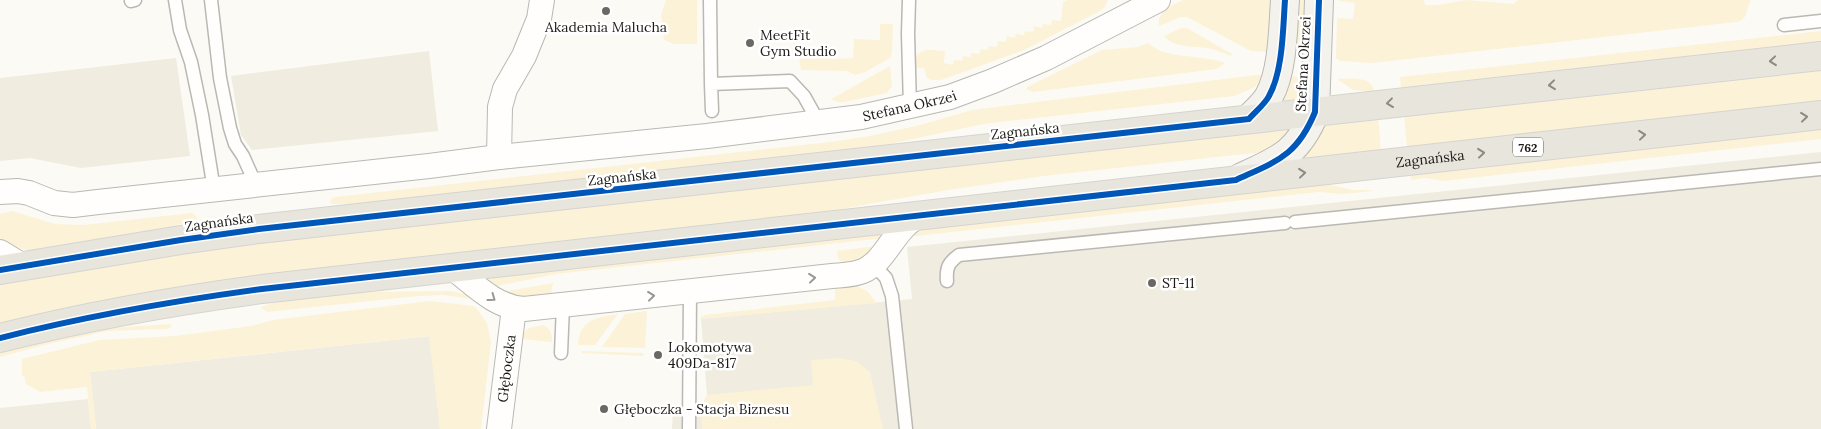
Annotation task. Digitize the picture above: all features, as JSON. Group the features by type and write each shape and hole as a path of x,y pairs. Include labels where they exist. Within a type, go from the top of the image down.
{"main road":[{"name":"Zagnańska","path":"12,268 259,229 1821,56"},
{"name":"Zagnańska","path":"0,338 63,322 162,303 262,289 1821,115"}],"street":[{"path":"499,157 500,107 505,89 524,56 539,19 542,0"},
{"name":"Stefana Okrzei","path":"1248,119 1269,96 1274,83 1282,47 1285,0"},
{"name":"Stefana Okrzei","path":"1236,180 1279,160 1299,143 1308,128 1315,112 1319,0"},
{"name":"Stefana Okrzei","path":"819,123 910,107 950,97 1046,58 1145,3"},
{"path":"0,192 18,191 54,203 73,204 819,123"},
{"path":"453,268 495,301 514,308 524,309 852,274 863,271 874,264 904,226 922,214"},
{"path":"0,252 12,268"},
{"name":"Głęboczka","path":"499,429 514,308"}],"lane":[{"path":"131,1 135,0"},
{"path":"175,0 180,30 191,62 202,115 214,190"},
{"path":"211,0 220,78 230,128 235,144 243,156 256,185"},
{"path":"710,0 710,84 712,110"},
{"path":"909,0 910,107"},
{"path":"1784,25 1821,21"},
{"path":"710,84 790,81 804,96 819,123"},
{"path":"948,281 946,270 950,261 959,255 1821,169"},
{"path":"874,264 886,278 892,296 906,429"},
{"path":"689,429 690,292"},
{"path":"561,353 563,306"}],"shaded area":[{"path":"666,0 697,0 697,44 674,44 664,40 661,15"},
{"path":"1068,0 1108,0 1104,8 1098,12 1024,50 941,80 931,80 927,78 924,68 916,68 916,56 922,51 945,51 944,63 953,65 954,60 962,61 963,56 971,57 971,53 979,54 981,49 988,50 989,46 997,47 998,41 1006,42 1007,36 1015,38 1016,34 1024,35 1025,31 1033,32 1034,26 1042,28 1043,24 1051,25 1052,20 1061,21 1063,2"},
{"path":"1183,0 1273,0 1271,52 1251,51 1187,17 1181,17 1159,26 1160,16 1163,12"},
{"path":"1295,0 1308,0 1306,54 1292,54"},
{"path":"1339,0 1424,0 1425,5 1438,5 1466,0 1513,4 1518,0 1751,0 1745,17 1736,22 1372,63 1340,61 1336,58 1337,18 1353,19 1355,3"},
{"path":"880,24 893,24 892,53 890,58 865,72 855,75 847,71 801,70 799,59 821,58 822,53 831,53 831,59 853,58 854,39 880,40"},
{"path":"1181,28 1187,28 1232,54 1231,56 1208,48 1178,45 1164,36"},
{"path":"1821,31 1821,43 1401,89 1400,77"},
{"path":"1148,43 1164,52 1225,63 1217,69 1033,92 1026,89 1102,50 1138,47"},
{"path":"429,51 438,131 252,150 241,135 231,76"},
{"path":"176,58 190,156 81,168 30,158 0,161 0,78"},
{"path":"890,66 892,86 887,93 844,102 837,102 831,99"},
{"path":"1821,68 1821,102 1407,148 1404,115"},
{"path":"1265,74 1255,87 1234,96 983,124 885,145 804,156 364,204 332,204 330,202 335,197 830,142 870,136 920,125 972,110"},
{"path":"1288,76 1304,77 1302,98 1279,101"},
{"path":"1337,79 1365,80 1373,87 1375,92 1353,90"},
{"path":"1378,117 1381,151 1301,159 1322,124"},
{"path":"1292,128 1294,131 1272,149 1262,152 1044,176 948,190 807,215 286,272 149,292 55,311 0,325 0,283 208,248"},
{"path":"1821,128 1821,139 1444,181 1426,178 1411,180 1410,172"},
{"path":"1821,152 1821,429 672,429 673,409 701,407 707,395 701,319 912,299 907,247"},
{"path":"1327,184 1353,190 1372,191 1343,194 1318,192 907,237 913,232 924,228"},
{"path":"12,211 55,224 84,225 192,213 198,218 140,235 38,251 18,248 0,238 0,214"},
{"path":"884,234 884,238 556,274 492,287 487,279 490,276"},
{"path":"876,246 854,262 848,263 838,259 837,251"},
{"path":"553,283 551,294 548,296 521,298 502,292"},
{"path":"853,284 867,291 877,303 699,319 704,315 835,300 835,287"},
{"path":"450,291 465,294 474,299 443,295 418,296 267,312 261,307 279,301 354,292"},
{"path":"430,301 473,306 487,323 491,342 481,429 440,429 429,336 90,372 96,429 91,429 87,387 40,392 26,384 24,376 22,376 22,359 99,340 175,336 251,326 273,320"},
{"path":"647,311 645,348 602,347 625,314"},
{"path":"618,314 595,345 578,345 582,330 590,321"},
{"path":"172,324 170,328 166,329 107,331 0,357 0,352 59,337 107,328"},
{"path":"543,325 548,328 552,336 552,342 521,339 522,333 529,328"},
{"path":"430,336 440,429 96,429 90,372"},
{"path":"582,351 643,353 643,356 582,353"},
{"path":"837,358 856,361 870,372 883,429 702,429 701,407 707,395 813,385 811,360"},
{"path":"88,399 91,429 0,429 0,408"}],"cycle path":[{"path":"0,270 259,229 1249,119 1267,99 1274,86 1282,49 1285,0"},
{"path":"0,338 130,310 262,289 1236,180 1274,162 1293,148 1301,139 1315,112 1319,0"}],"place":[{"name":"Akademia Malucha","path":"606,11"},
{"name":"MeetFit Gym Studio","path":"750,43"},
{"name":"ST-11","path":"1152,283"},
{"name":"Lokomotywa 409Da-817","path":"658,355"},
{"name":"Głęboczka - Stacja Biznesu","path":"604,409"}]}
